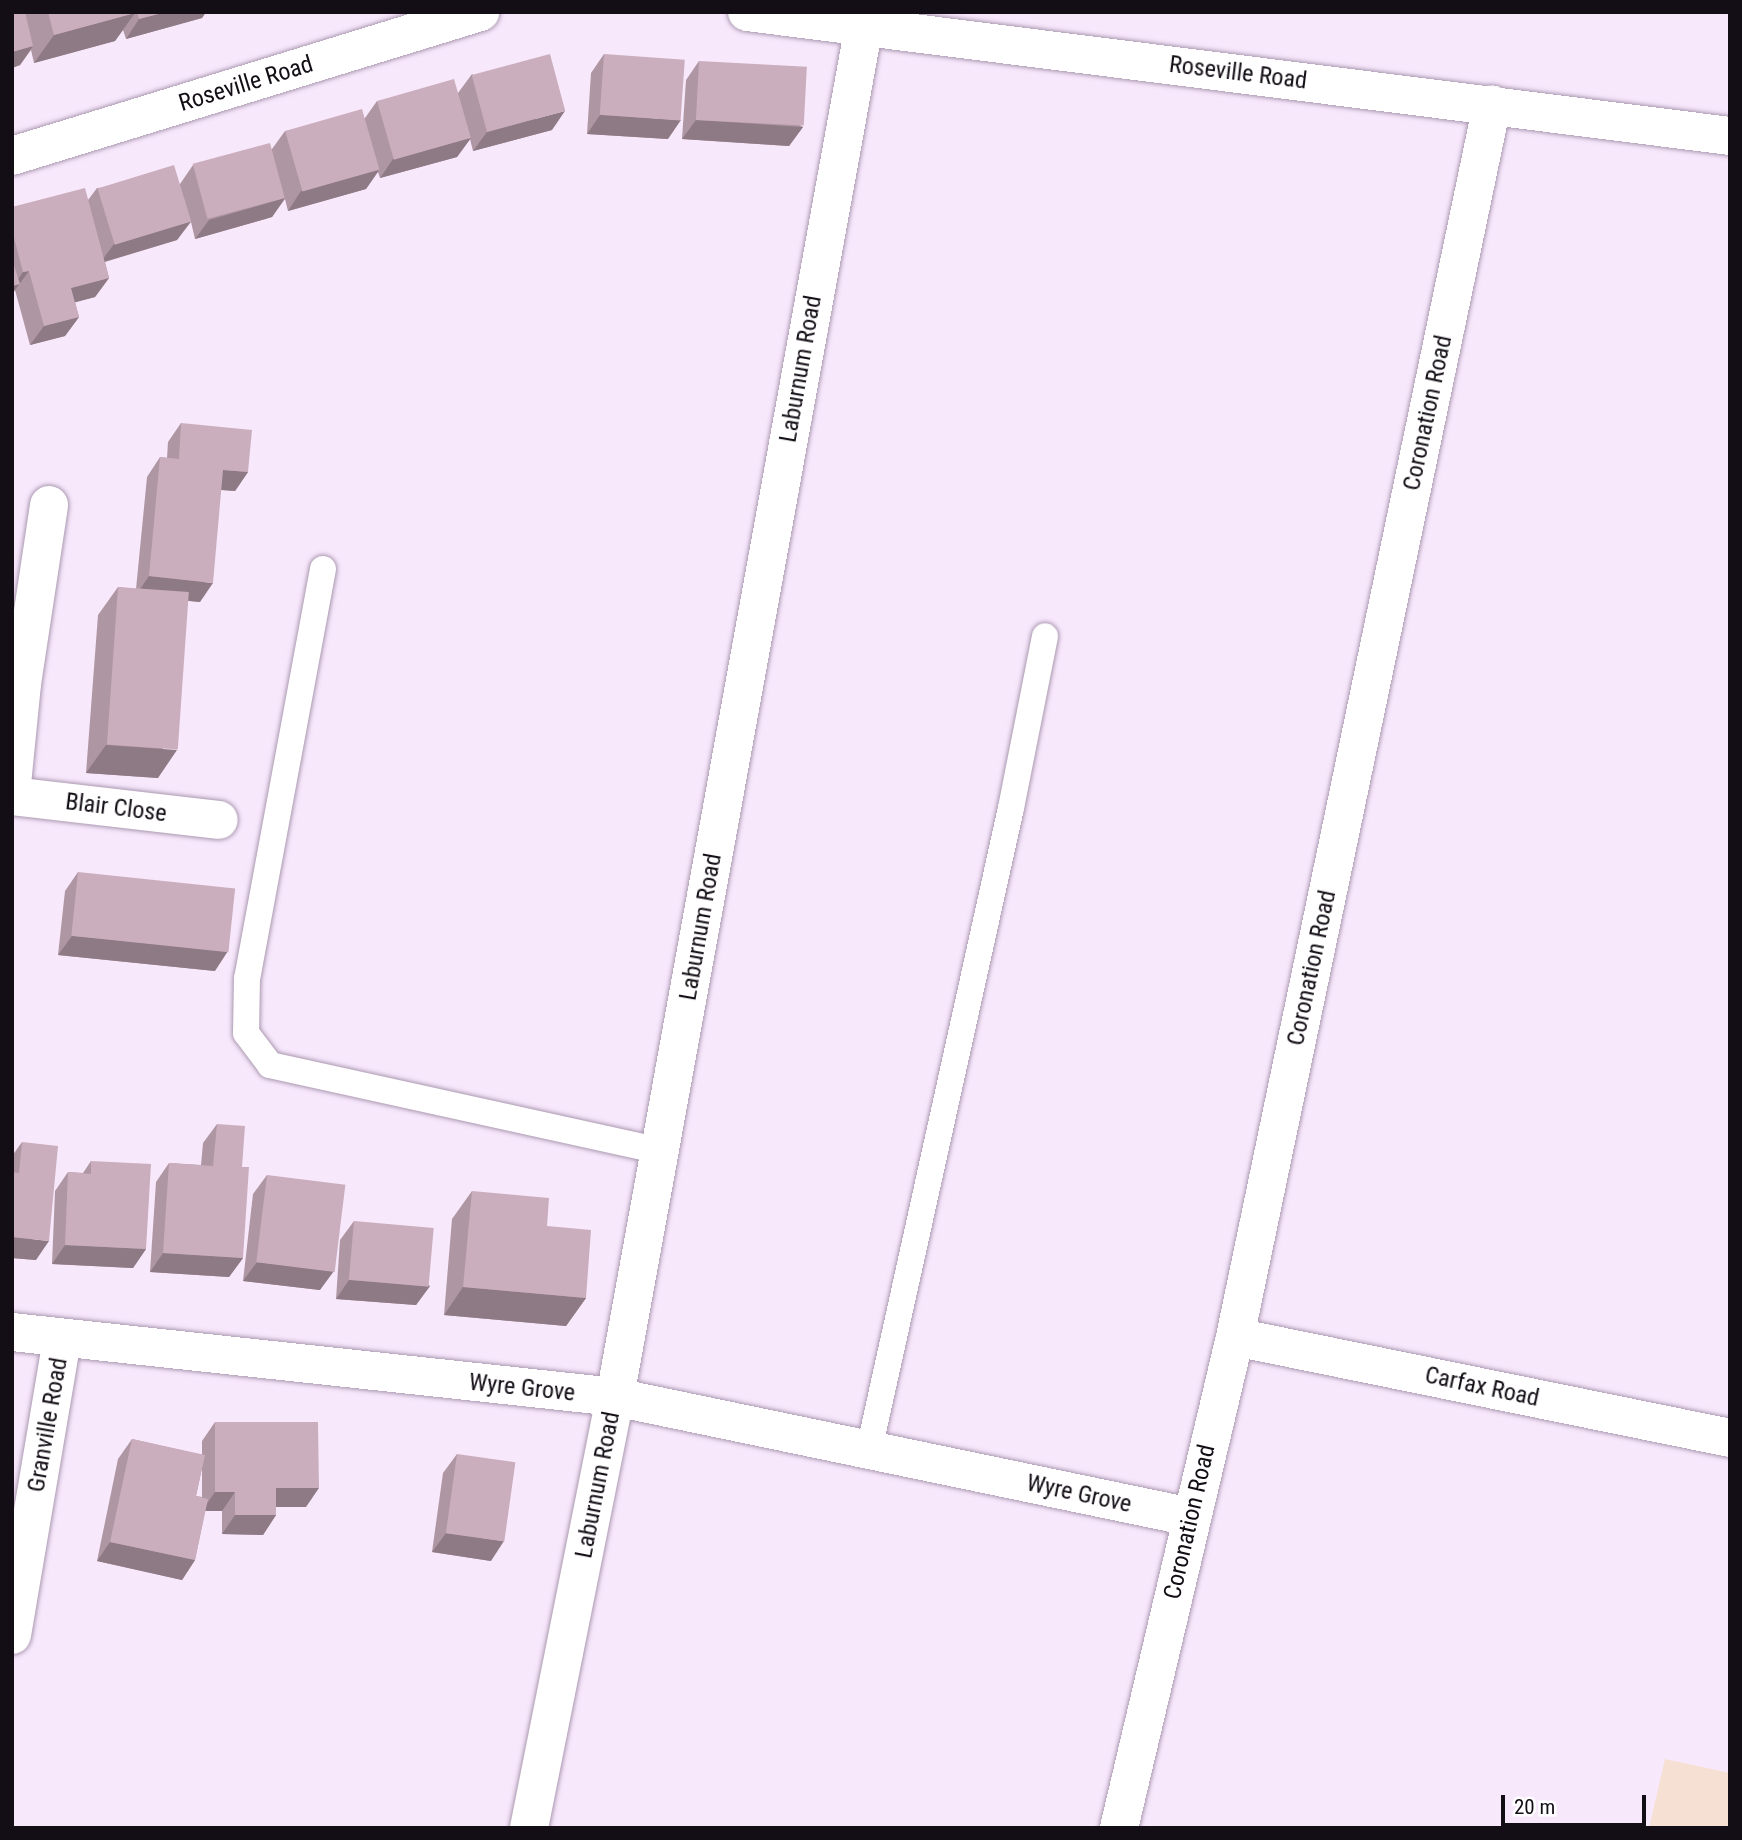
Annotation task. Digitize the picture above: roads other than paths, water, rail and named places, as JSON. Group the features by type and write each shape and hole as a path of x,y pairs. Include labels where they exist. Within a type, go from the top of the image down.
{"street":[{"name":"Roseville Road","path":"12,156 480,12"},
{"name":"Roseville Road","path":"747,12 1730,136"},
{"name":"Laburnum Road","path":"529,1828 615,1397 864,25"},
{"name":"Coronation Road","path":"1119,1828 1235,1337 1492,105"},
{"path":"12,784 22,684 49,505"},
{"name":"Blair Close","path":"12,796 219,820"},
{"name":"Wyre Grove","path":"12,1332 615,1397 1191,1517"},
{"name":"Carfax Road","path":"1235,1337 1730,1438"},
{"name":"Granville Road","path":"12,1634 62,1339"}],"lane":[{"path":"323,569 247,978 246,1033 270,1065 660,1151"},
{"path":"869,1450 1011,808 1045,636"}]}
